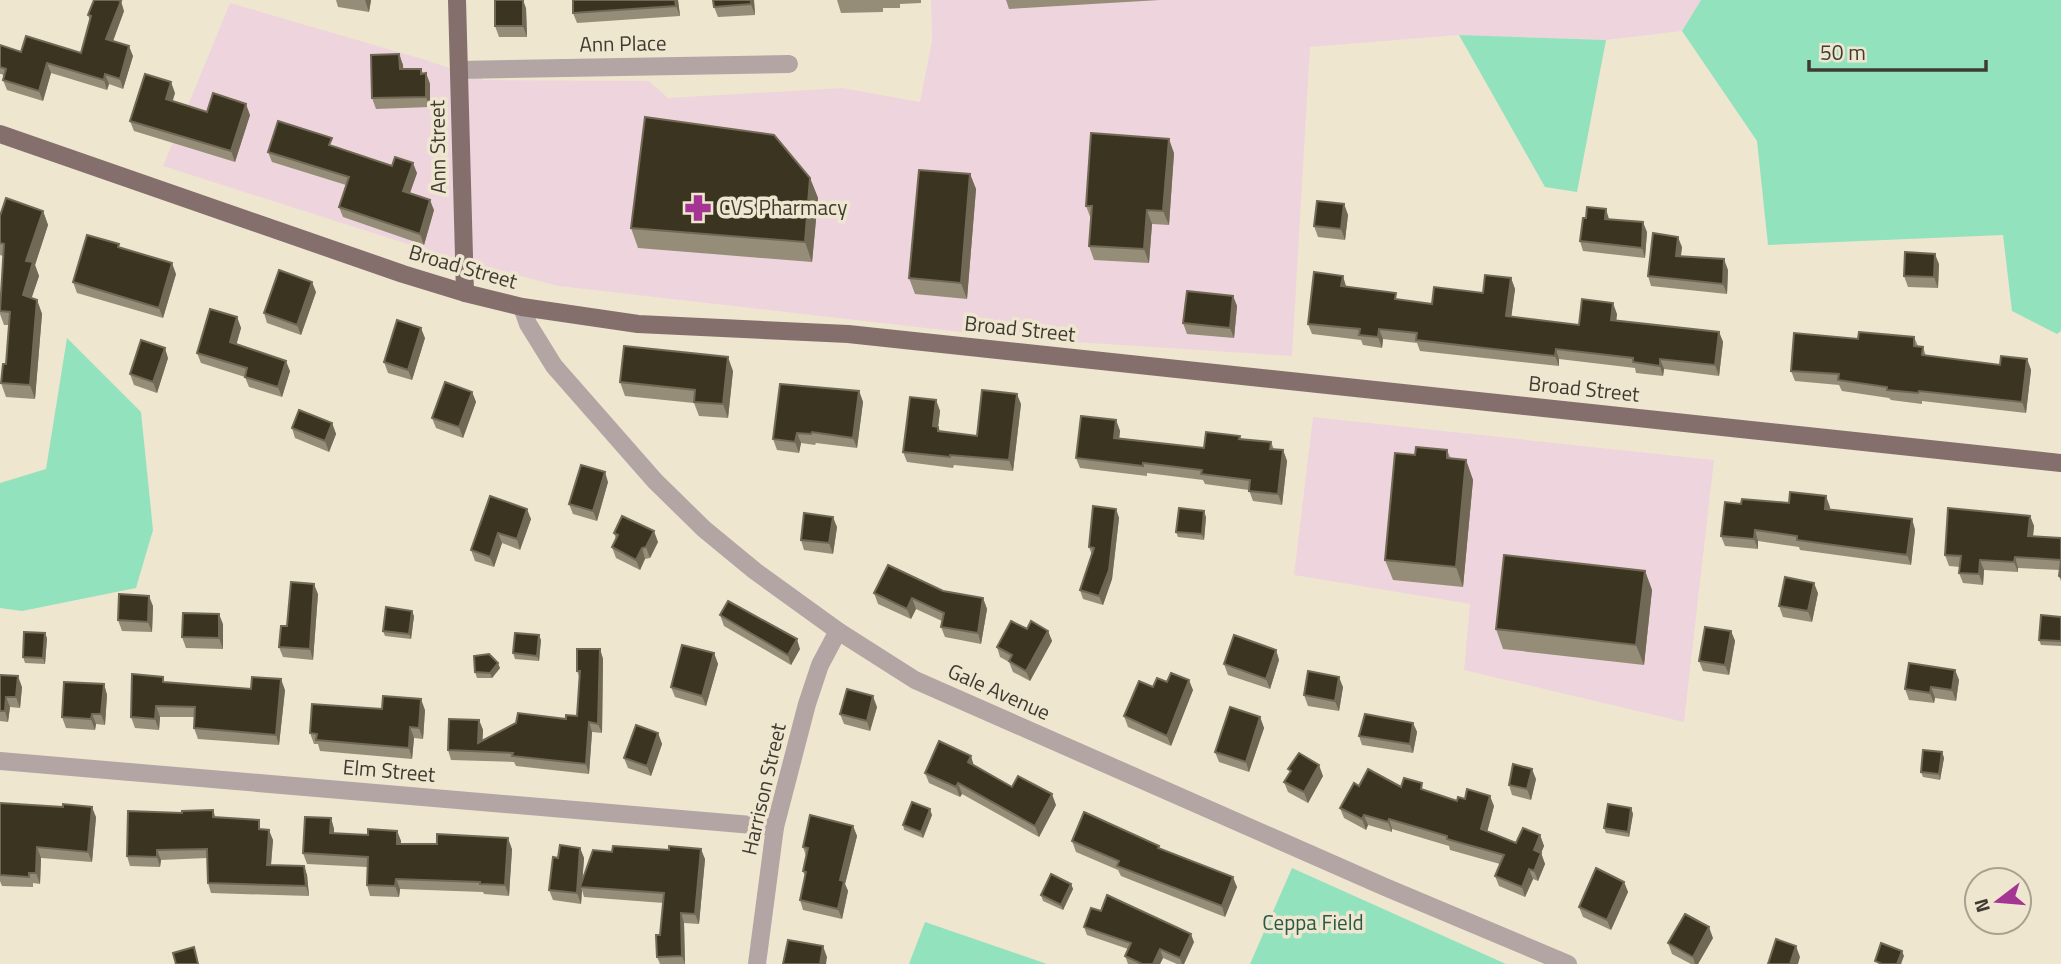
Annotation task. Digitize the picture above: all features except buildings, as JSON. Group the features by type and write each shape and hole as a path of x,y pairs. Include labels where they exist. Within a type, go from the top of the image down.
{"main road":[{"name":"Ann Street","path":"457,0 465,293"},
{"name":"Broad Street","path":"0,134 403,274 522,307 638,324 848,334 2061,463"}],"street":[{"name":"Ann Place","path":"458,70 789,64"},
{"name":"Gale Avenue","path":"522,307 528,324 554,366 655,481 704,529 755,571 838,631 927,685 1374,883 1568,964"},
{"name":"Harrison Street","path":"757,964 775,827 811,691 820,665 838,631"},
{"name":"Elm Street","path":"0,761 775,827"}],"shaded area":[{"path":"931,0 1702,0 1682,31 1606,40 1459,35 1310,47 1292,356 1012,338 558,286 439,254 163,166 230,3 426,60 484,80 649,81 668,98 843,88 920,102 932,40"},
{"path":"1313,417 1714,460 1684,722 1464,670 1470,604 1294,575"}],"green space":[{"path":"1701,0 2061,0 2061,331 2057,334 2012,311 2003,235 1768,245 1757,141 1682,31"},
{"path":"1459,35 1606,40 1577,192 1545,187"},
{"path":"67,338 141,412 153,530 136,588 22,611 0,608 0,483 46,469"},
{"name":"Ceppa Field","path":"1292,868 1506,964 1250,964"},
{"path":"925,922 1047,964 909,964"}],"place":[{"name":"CVS Pharmacy","path":"698,208"}]}
